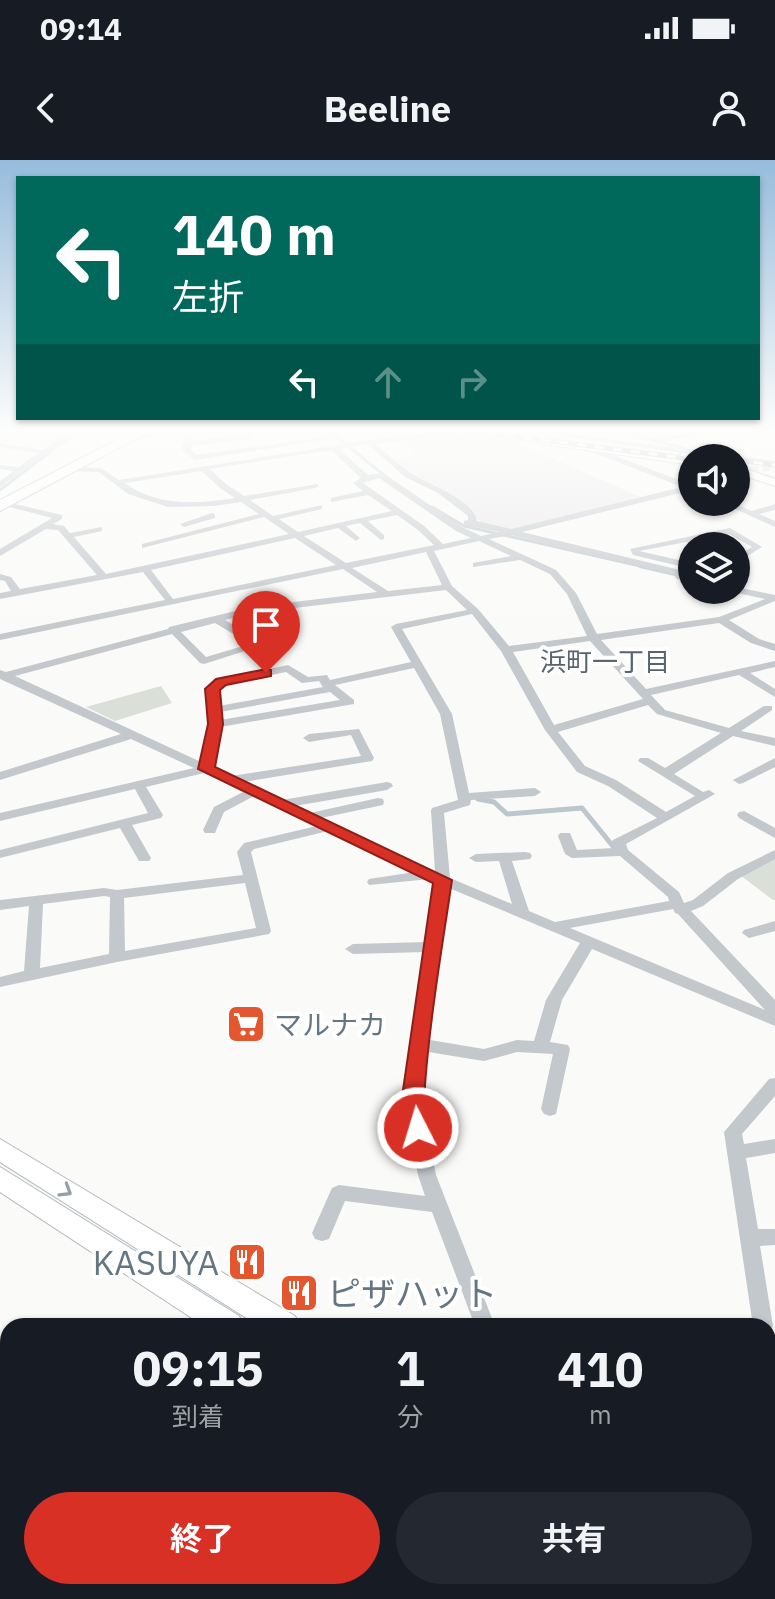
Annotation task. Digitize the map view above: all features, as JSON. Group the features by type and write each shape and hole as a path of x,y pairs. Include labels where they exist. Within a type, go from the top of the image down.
{"street":[{"path":"150,500 201,505 235,500"},
{"path":"245,500 299,533 386,594"},
{"path":"382,500 441,547"},
{"path":"422,500 462,524 480,539 544,565 561,580 594,639 646,697 672,717 774,741"},
{"path":"453,500 472,515 462,524"},
{"path":"0,637 429,550 635,500"},
{"path":"2,504 59,517 3,549"},
{"path":"201,505 200,509 228,525"},
{"path":"145,546 319,507"},
{"path":"751,514 775,507"},
{"path":"0,596 145,569 399,512"},
{"path":"751,514 775,524"},
{"path":"184,524 212,516"},
{"path":"360,519 381,537"},
{"path":"462,524 678,571"},
{"path":"339,525 356,538"},
{"path":"45,526 61,528 102,575"},
{"path":"68,536 99,529"},
{"path":"678,541 634,549 636,553 661,559 678,570"},
{"path":"429,550 448,587 474,611 506,650 551,730 581,769 612,783 662,816"},
{"path":"476,565 522,557"},
{"path":"651,567 661,559"},
{"path":"145,569 171,602"},
{"path":"0,577 8,579 17,593"},
{"path":"2,675 173,629 272,607 448,587"},
{"path":"506,650 721,620 775,598 750,593"},
{"path":"755,608 775,615"},
{"path":"474,611 396,627 446,714 465,802 437,811 433,947 413,1104 427,1175 482,1318"},
{"path":"216,619 259,645"},
{"path":"721,620 755,641 775,648"},
{"path":"173,629 204,661 272,641"},
{"path":"214,710 328,687 416,664"},
{"path":"551,730 646,697 775,664"},
{"path":"206,769 215,724 212,689 221,682 288,668 306,681 323,677 328,687 350,702 215,724"},
{"path":"742,672 775,694"},
{"path":"2,675 134,734 436,878 775,1020"},
{"path":"665,774 768,708"},
{"path":"232,780 368,758 355,731 309,738"},
{"path":"0,776 134,734"},
{"path":"644,761 697,793 618,843 620,852 674,895 679,907 766,991 775,1010"},
{"path":"739,780 775,762"},
{"path":"0,817 206,769"},
{"path":"0,854 156,815 138,784"},
{"path":"282,804 387,786"},
{"path":"210,830 219,810 254,791"},
{"path":"464,797 535,792"},
{"path":"662,816 709,794"},
{"path":"308,817 378,802"},
{"path":"744,815 775,834"},
{"path":"124,823 144,858"},
{"path":"0,982 264,931 244,852 249,846 329,827"},
{"path":"565,836 572,854 620,852"},
{"path":"555,926 698,903 733,876 775,854"},
{"path":"476,858 525,856"},
{"path":"504,857 522,912"},
{"path":"0,905 251,878"},
{"path":"374,882 436,878"},
{"path":"117,894 117,957"},
{"path":"32,975 36,901"},
{"path":"749,933 775,926"},
{"path":"540,1048 554,1000 589,941"},
{"path":"353,949 433,947"},
{"path":"419,1044 484,1055 517,1046 562,1049 550,1109"},
{"path":"762,1318 733,1132 775,1084"},
{"path":"736,1153 775,1146"},
{"path":"0,1149 272,1318"},
{"path":"0,1178 217,1318"},
{"path":"322,1233 339,1193 439,1205"},
{"path":"751,1238 775,1237"}],"shaded area":[{"path":"456,500 628,500 505,531 484,525"},
{"path":"161,686 172,703 115,721 86,707"},
{"path":"775,856 775,900 773,900 740,875"}],"waterway":[{"path":"432,507 464,526 649,568"},
{"path":"640,566 678,575"},
{"path":"478,799 494,802 507,814 582,808 616,850"}],"place":[{"name":"マルナカ","path":"246,1024"},
{"name":"KASUYA","path":"247,1262"},
{"name":"ピザハット","path":"299,1293"}],"district":[{"name":"浜町一丁目","path":"605,661"}],"route":[{"path":"266,673 221,682 212,689 215,724 206,769 443,880 416,1064 413,1104 418,1128"}]}
